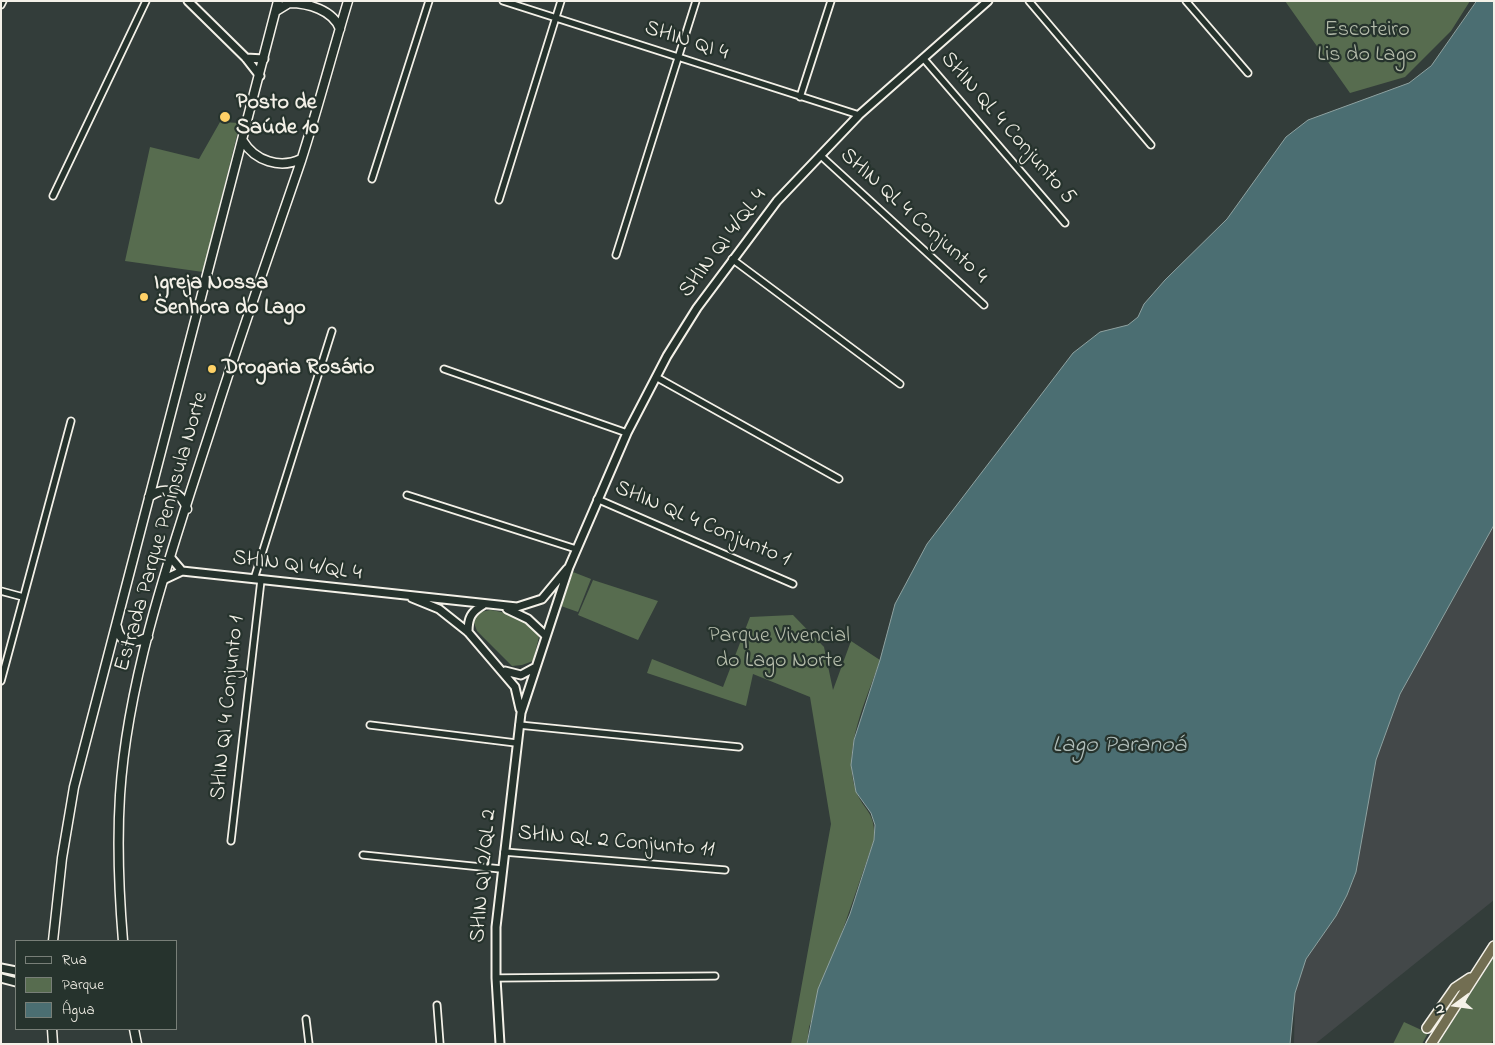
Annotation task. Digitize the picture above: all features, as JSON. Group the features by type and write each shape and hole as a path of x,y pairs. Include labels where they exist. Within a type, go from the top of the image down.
{"highway":[{"path":"1431,1044 1494,946"},
{"path":"1427,1028 1455,988 1474,975"}],"main road":[{"name":"Estrada Parque Península Norte","path":"53,940 62,858 74,787 278,1"},
{"name":"Estrada Parque Península Norte","path":"123,940 119,896 120,794 132,705 148,637 252,300 301,159 348,1"},
{"path":"276,10 289,3 309,6 332,15 340,28"},
{"path":"243,140 254,154 271,162 284,165 301,159"},
{"path":"149,497 163,490 172,491 179,495 187,509"},
{"path":"117,625 118,632 128,642 134,643 148,637"},
{"path":"52,1030 53,1044"},
{"path":"134,1030 137,1044"}],"street":[{"path":"1,5 3,1"},
{"path":"53,196 146,1"},
{"path":"188,1 246,58 260,76"},
{"path":"372,179 429,1"},
{"name":"SHIN QI 4","path":"503,1 859,115"},
{"path":"499,200 561,1"},
{"path":"616,255 696,1"},
{"path":"800,97 831,1"},
{"name":"SHIN QI 4/QL 4","path":"535,668 565,585 569,567 597,499 656,376 697,308 777,201 820,155 859,115 988,1"},
{"path":"1029,1 1151,145"},
{"path":"1186,1 1248,73"},
{"path":"246,58 264,59"},
{"name":"SHIN QL 4 Conjunto 5","path":"923,58 1065,223"},
{"name":"SHIN QL 4 Conjunto 4","path":"820,155 984,305"},
{"path":"732,260 900,384"},
{"name":"SHIN QI 4 Conjunto 1","path":"231,841 257,580 332,331"},
{"path":"444,369 627,433"},
{"path":"656,376 839,479"},
{"path":"1,681 71,421"},
{"path":"407,495 576,549"},
{"name":"SHIN QL 4 Conjunto 1","path":"597,499 793,584"},
{"path":"165,579 182,571 171,558"},
{"name":"SHIN QI 4/QL 4","path":"182,571 409,597 437,597 502,607 525,606 542,599 569,567"},
{"path":"1,591 23,597"},
{"name":"SHIN QI 4/QL 4","path":"409,597 440,608 468,632 501,669"},
{"path":"468,632 469,618 472,613 484,605"},
{"path":"502,607 528,619 545,636"},
{"path":"501,669 516,675 526,674 535,668"},
{"name":"SHIN QI 2/QL 2","path":"520,713 535,668"},
{"name":"SHIN QI 2/QL 2","path":"500,1044 496,978 496,927 520,713 517,692 501,669"},
{"path":"370,725 516,743"},
{"path":"519,725 738,747"},
{"name":"SHIN QL 2 Conjunto 11","path":"504,852 725,870"},
{"path":"363,855 502,870"},
{"path":"1,968 15,971"},
{"path":"496,978 715,976"},
{"path":"1,978 15,982"},
{"path":"437,1005 440,1044"},
{"path":"306,1020 309,1044"}],"shaded area":[{"path":"1494,525 1494,900 1315,1044 1294,1044 1295,993 1306,959 1336,916 1356,872 1376,760 1400,694"}],"green space":[{"name":"Escoteiro Lis do Lago","path":"1285,1 1470,1 1451,31 1405,77 1350,93"},
{"path":"220,122 240,123 203,272 125,261 150,147 199,159"},
{"path":"573,572 591,579 578,612 561,606"},
{"path":"593,580 658,601 638,640 578,615"},
{"path":"490,610 518,617 530,625 539,637 533,661 512,666 477,631 473,620 477,613"},
{"name":"Parque Vivencial do Lago Norte","path":"793,615 824,647 833,690 851,641 880,660 858,724 852,758 852,775 856,791 871,817 874,840 809,1027 807,1044 791,1044 831,824 810,697 753,674 746,706 647,673 652,659 723,687 750,617"},
{"path":"1494,957 1494,1039 1491,1044 1438,1044"},
{"path":"1404,1022 1428,1033 1422,1044 1393,1044"}],"water":[{"name":"Lago Paranoá","path":"1477,1 1494,1 1494,525 1400,694 1376,760 1356,872 1336,916 1306,959 1295,993 1290,1044 807,1044 818,989 850,914 874,840 875,825 871,813 856,792 851,765 854,740 880,660 895,604 927,544 1073,353 1100,332 1128,325 1138,317 1144,304 1165,280 1227,219 1286,137 1308,120 1409,83 1431,66"}],"place":[{"name":"Posto de Saúde 10","path":"225,117"},
{"name":"Igreja Nossa Senhora do Lago","path":"144,297"},
{"name":"Drogaria Rosário","path":"212,369"}]}
